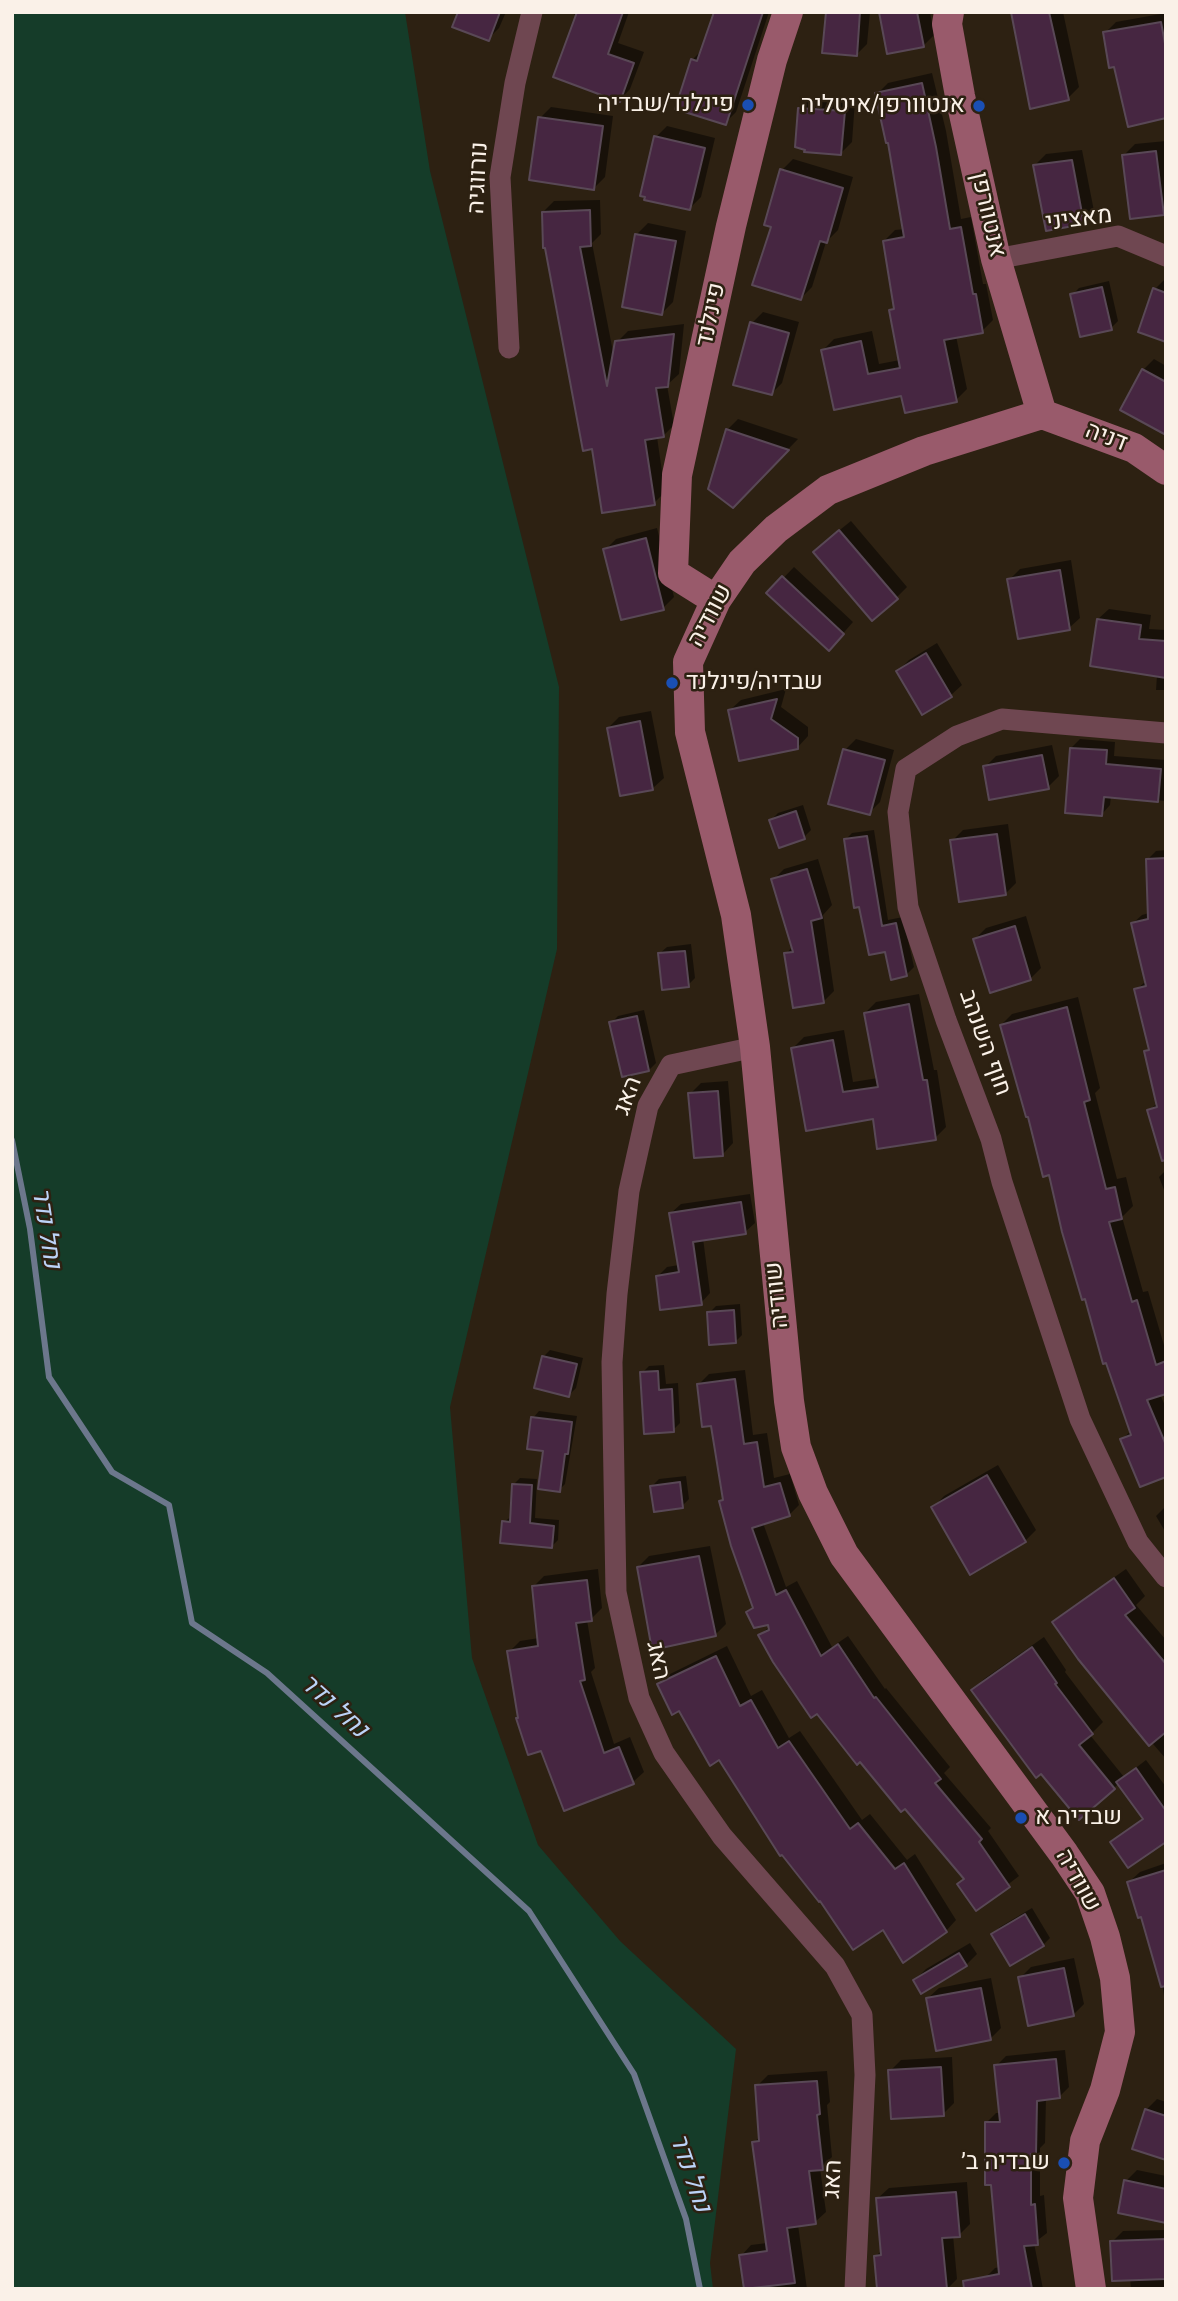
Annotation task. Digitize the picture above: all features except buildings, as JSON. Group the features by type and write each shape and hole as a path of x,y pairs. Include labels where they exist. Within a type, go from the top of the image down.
{"street":[{"name":"נורווגיה","path":"509,348 500,177 515,82 532,12"},
{"name":"פינלנד","path":"716,600 673,573 677,475 734,213 772,60 788,12"},
{"name":"אנטוורפן","path":"949,12 947,24 960,96 996,259 1042,414"},
{"name":"מאציני","path":"996,259 1118,236 1166,256"},
{"name":"שוודיה","path":"1042,414 925,451 828,490 776,529 742,562 716,600 688,662 690,732 736,915 755,1047 789,1401 796,1447 813,1493 844,1555 1065,1854 1090,1893 1105,1937 1115,1978 1120,2032 1105,2090 1085,2141 1078,2197 1091,2289"},
{"name":"דניה","path":"1042,414 1134,448 1166,470"},
{"name":"חוף השנהב","path":"1166,733 1002,719 957,736 906,769 898,812 908,908 946,1020 991,1139 1002,1182 1080,1419 1138,1542 1166,1577"},
{"name":"האג","path":"755,1047 671,1065 648,1106 629,1191 612,1362 616,1592 639,1698 664,1753 722,1836 835,1966 862,2015 865,2075 855,2289"}],"green space":[{"path":"12,12 405,12 430,171 559,687 557,949 450,1407 472,1658 538,1845 620,1941 736,2049 710,2263 713,2289 12,2289"}],"waterway":[{"name":"נחל נדר","path":"12,1140 30,1229 49,1377 112,1472 169,1505 192,1623 267,1673 529,1911 634,2074 686,2219 700,2289"}],"place":[{"name":"פינלנד/שבדיה","path":"748,105"},
{"name":"אנטוורפן/איטליה","path":"979,106"},
{"name":"שבדיה/פינלנד","path":"672,683"},
{"name":"שבדיה א","path":"1021,1818"},
{"name":"שבדיה ב׳","path":"1064,2163"}]}
